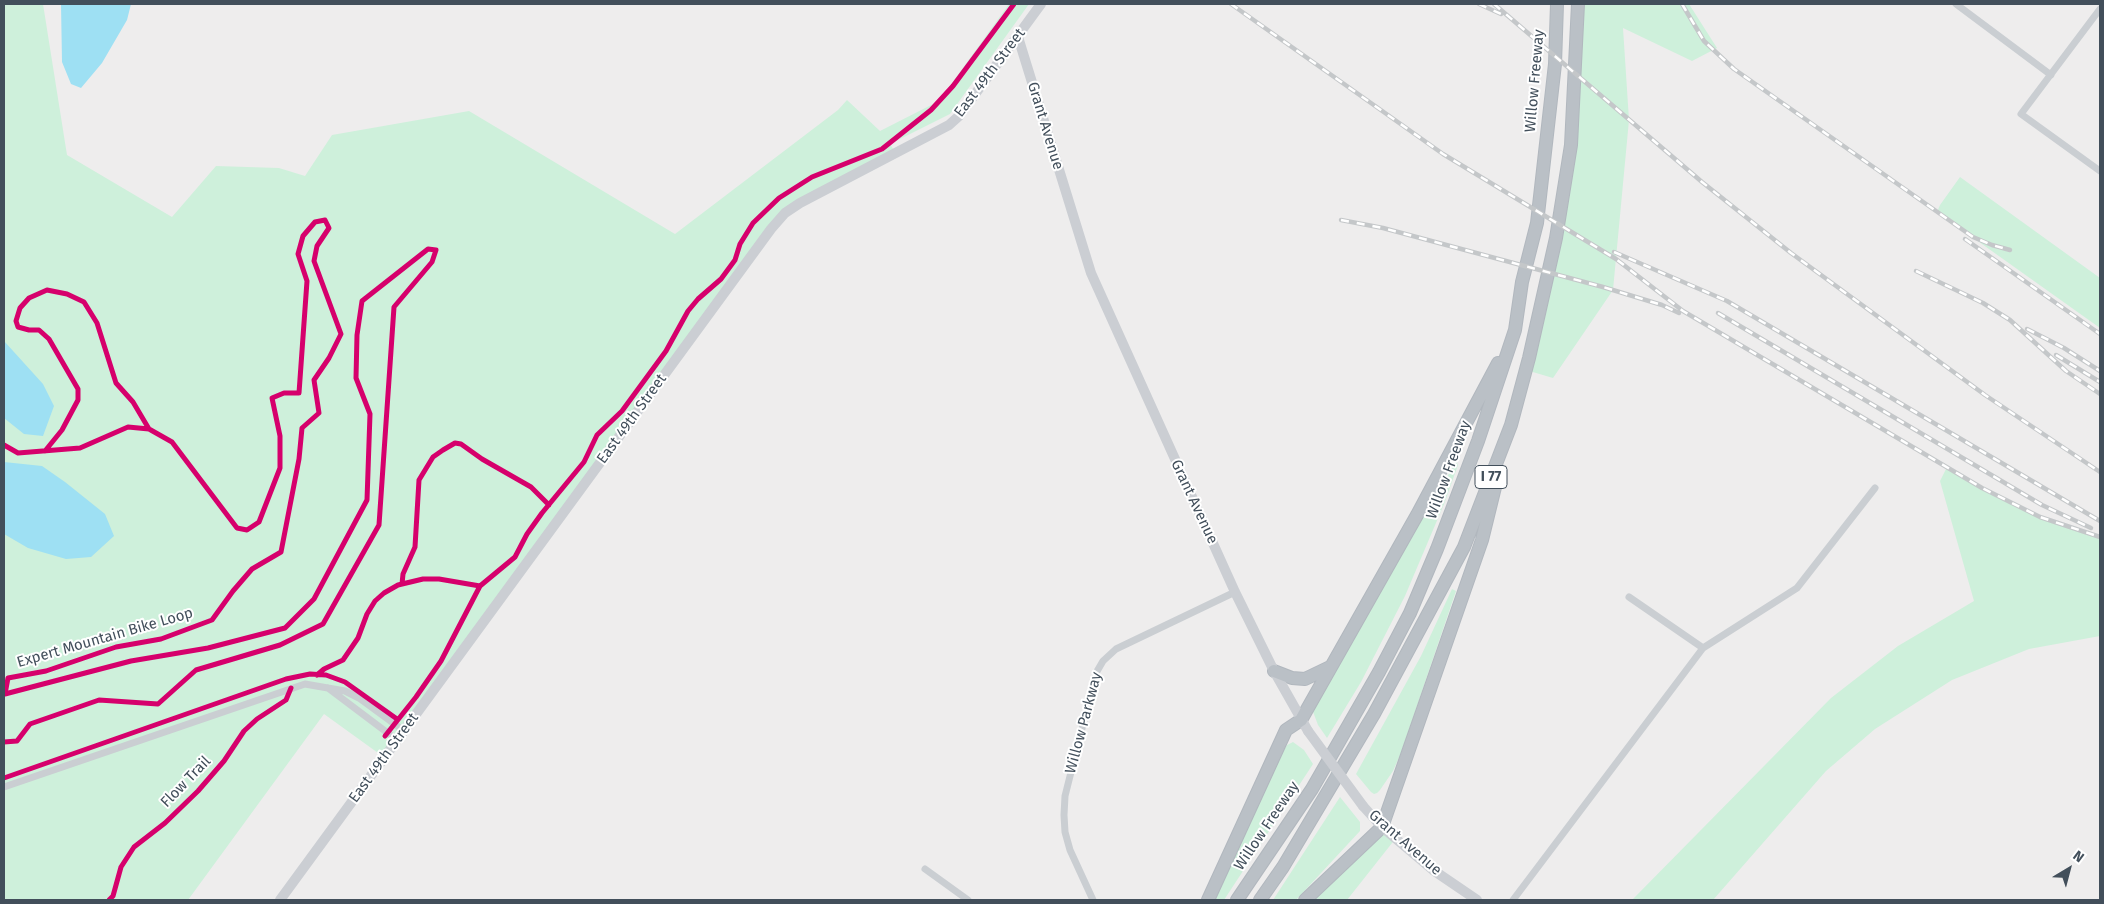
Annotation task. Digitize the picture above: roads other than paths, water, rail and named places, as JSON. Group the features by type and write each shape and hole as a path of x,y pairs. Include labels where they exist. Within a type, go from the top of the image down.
{"highway":[{"name":"Willow Freeway","path":"1237,900 1312,789 1379,672 1410,613 1437,549 1478,440 1515,330 1522,282 1537,223 1555,64 1557,4"},
{"name":"I 77","path":"1260,900 1282,867 1374,714 1464,547 1511,425 1529,358 1556,238 1571,145 1578,4"},
{"path":"1208,900 1286,730 1304,726 1330,667 1417,515 1515,330"},
{"path":"1305,900 1382,827 1482,540 1511,425"},
{"path":"1274,671 1292,678 1305,678 1330,667"}],"street":[{"name":"East 49th Street","path":"280,900 771,229 785,213 895,152 949,125 959,116 1041,4"},
{"path":"1956,4 2051,75"},
{"path":"2100,9 2021,114 2100,171"},
{"name":"Grant Avenue","path":"1018,37 1091,273 1235,592 1274,671 1304,726 1363,806 1382,827 1433,870 1477,900"},
{"path":"1513,900 1704,648 1798,588 1875,488"},
{"name":"Willow Parkway","path":"1093,900 1070,850 1065,832 1064,815 1065,796 1096,672 1103,661 1116,649 1235,592"},
{"path":"1629,597 1704,648"},
{"path":"4,787 305,684 345,691 359,698 401,736"},
{"path":"924,869 968,900"}],"water":[{"path":"61,4 131,4 127,20 102,63 81,88 71,84 62,62"},
{"path":"4,341 43,384 54,406 43,436 24,434 4,418"},
{"path":"4,462 42,466 105,514 114,536 91,557 66,559 28,548 4,534"}],"railway":[{"path":"1231,4 1443,154 1616,259 1683,311 1982,488 2040,517 2100,537"},
{"path":"1479,4 1501,14"},
{"path":"1494,4 1702,182 1791,253 1985,395 2100,472"},
{"path":"1682,4 1704,41 1734,69 1973,237 2010,250"},
{"path":"1341,220 1383,228 1603,287 1662,305 1679,313"},
{"path":"1965,239 2100,334"},
{"path":"1614,252 1727,301 2100,521"},
{"path":"1916,271 1983,303 2010,320 2066,371 2100,394"},
{"path":"1718,313 2042,505 2091,528"},
{"path":"2027,329 2064,348 2100,371"},
{"path":"2056,355 2100,382"}]}
